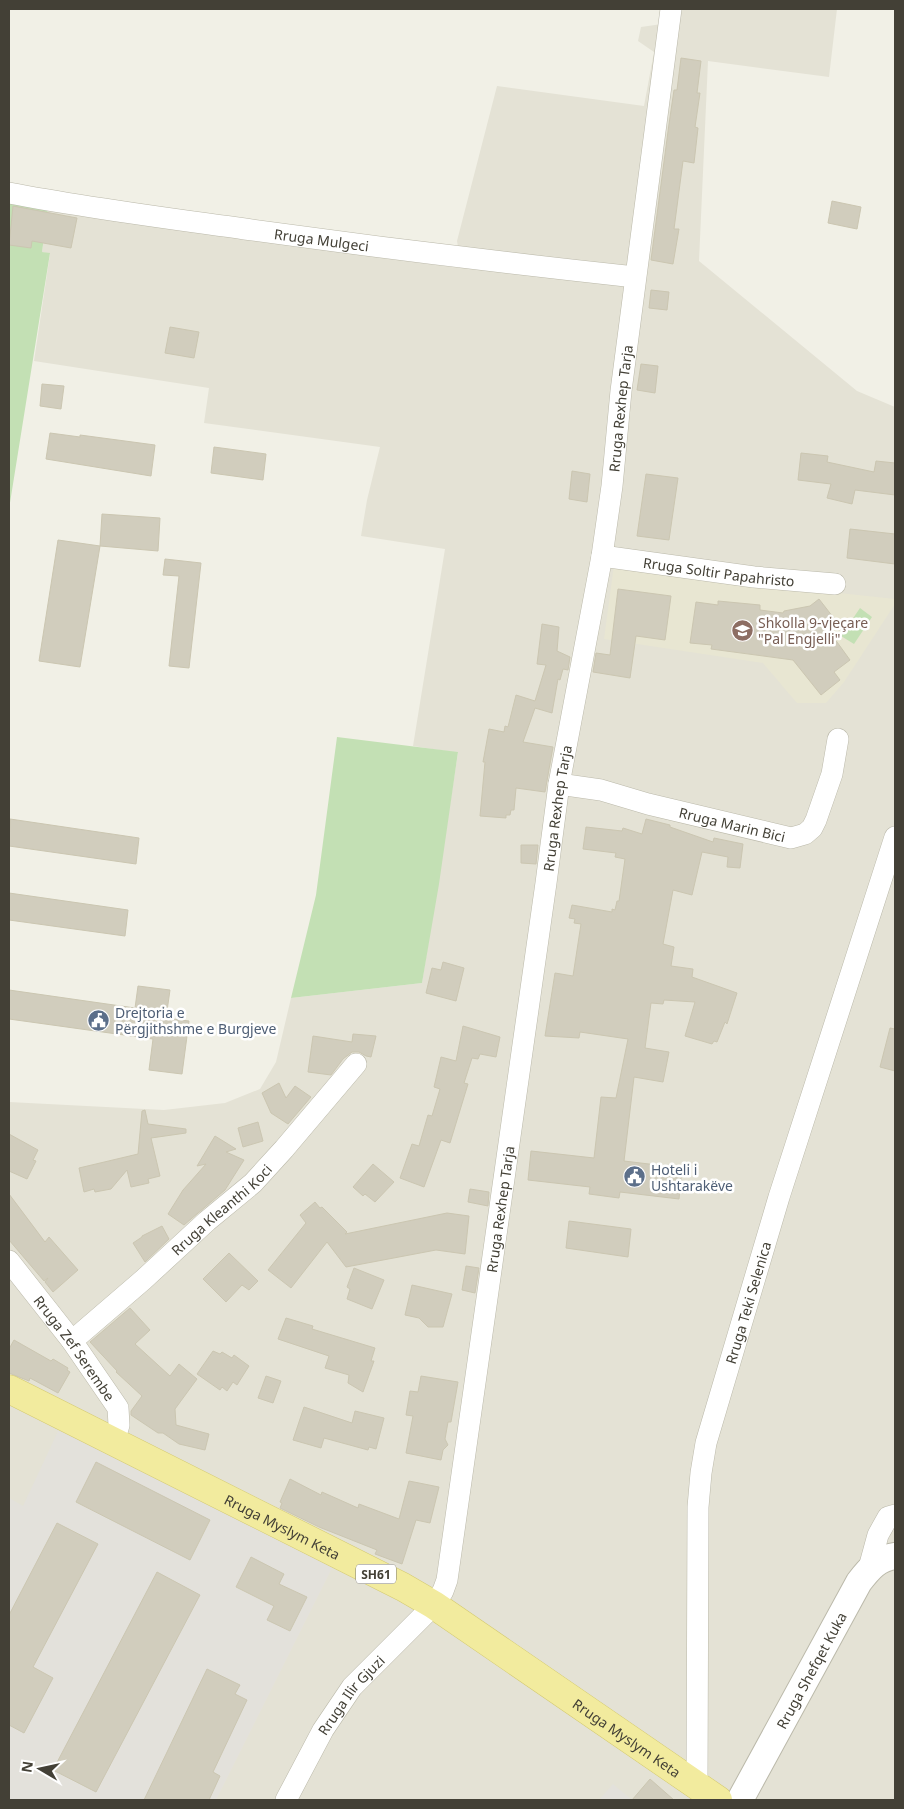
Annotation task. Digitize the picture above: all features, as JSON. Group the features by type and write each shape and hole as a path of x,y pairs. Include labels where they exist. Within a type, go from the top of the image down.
{"main road":[{"name":"Rruga Myslym Keta","path":"9,1389 403,1587 434,1605 708,1793"}],"street":[{"name":"Rruga Rexhep Tarja","path":"434,1605 443,1591 447,1580 544,903 559,784 602,556 612,486 620,399 671,9"},
{"name":"Rruga Mulgeci","path":"9,193 147,216 359,245 636,277"},
{"name":"Rruga Soltir Papahristo","path":"602,556 754,577 835,584"},
{"name":"Rruga Marin Bici","path":"559,784 600,790 648,804 791,838 805,834 812,828 816,820 832,774 838,739"},
{"name":"Rruga Teki Selenica","path":"708,1793 698,1507 706,1443 779,1197 895,837"},
{"name":"Rruga Kleanthi Koci","path":"72,1340 253,1183 308,1122 356,1064"},
{"name":"Rruga Zef Serembe","path":"9,1261 72,1340 118,1408 119,1425 114,1442"},
{"path":"869,1568 878,1536 888,1517 895,1516"},
{"path":"869,1568 880,1560 895,1556"},
{"name":"Rruga Shefqet Kuka","path":"740,1800 859,1582 869,1568"},
{"name":"Rruga Ilir Gjuzi","path":"286,1800 323,1730 352,1687 434,1605"}],"shaded area":[{"path":"664,9 837,9 829,77 708,61 699,261 857,391 895,407 895,1800 9,1800 9,1102 164,1110 225,1103 260,1089 276,1062 291,998 422,983 458,753 413,746 445,549 361,536 367,500 380,447 204,423 209,388 34,361 50,254 42,252 48,208 228,237 459,268 460,258 457,241 497,86 644,106 654,52 638,41 641,27 662,24"},
{"name":"Shkolla 9-vjeçare \"Pal Engjelli\"","path":"614,565 737,582 895,599 895,604 844,682 826,703 797,703 763,663 604,639"},
{"path":"60,1427 335,1562 216,1800 9,1800 9,1498 23,1506"},
{"path":"613,1784 632,1800 599,1800"}],"green space":[{"path":"9,203 48,208 42,252 50,253 9,509"},
{"path":"860,608 872,617 854,644 841,636"},
{"path":"337,737 458,752 439,884 422,983 291,998 316,895"}],"building":[{"path":"681,58 701,61 697,93 700,93 695,127 698,128 694,163 683,161 674,229 679,229 673,264 651,260 674,90 677,90"},
{"path":"832,201 861,207 857,229 828,223"},
{"path":"13,206 77,218 71,248 32,241 31,248 9,245"},
{"path":"651,290 669,292 667,310 649,308"},
{"path":"170,327 199,332 194,358 165,353"},
{"path":"641,364 658,366 655,393 637,390"},
{"path":"42,384 64,386 61,409 40,406"},
{"path":"50,433 155,445 151,476 46,459"},
{"path":"214,447 266,454 263,480 211,473"},
{"path":"801,453 828,456 827,462 874,472 876,461 895,463 895,495 855,490 852,504 827,498 831,484 798,480"},
{"path":"572,471 590,474 587,502 569,499"},
{"path":"646,474 678,478 669,540 637,536"},
{"path":"102,514 160,518 158,551 100,546"},
{"path":"850,529 895,534 895,564 847,558"},
{"path":"58,540 100,546 80,667 39,661"},
{"path":"165,559 201,563 189,668 169,666 179,576 163,575"},
{"path":"618,589 671,596 665,640 636,636 630,678 593,672 596,653 610,655"},
{"path":"819,599 833,617 824,624 850,660 834,672 840,680 821,695 793,660 711,649 712,645 690,643 696,602 718,605 718,601 760,605 760,610 783,613 784,611 810,606"},
{"path":"542,624 559,627 557,651 570,657 568,670 563,669 560,680 558,679 552,713 535,708 523,742 553,747 545,792 516,788 514,810 511,810 510,815 506,815 506,818 480,816 485,762 483,762 489,729 504,732 505,726 508,727 516,695 535,701 546,665 537,664"},
{"path":"10,819 139,838 136,864 9,846"},
{"path":"646,819 670,825 670,827 713,842 714,838 743,844 740,868 727,867 728,857 702,852 692,895 673,890 663,944 674,947 671,966 693,969 692,977 737,993 727,1024 725,1022 717,1042 714,1041 712,1044 685,1036 695,1002 664,1000 663,1004 651,1003 645,1048 669,1052 663,1082 634,1077 624,1161 682,1168 679,1199 620,1192 619,1198 589,1194 590,1187 528,1180 531,1151 594,1158 601,1097 616,1098 628,1039 580,1032 579,1038 545,1036 555,973 573,976 581,924 574,923 575,919 569,918 572,905 612,912 612,909 615,910 617,901 619,901 625,859 615,857 616,853 583,849 586,827 622,831 623,828 642,834"},
{"path":"521,845 538,845 536,864 521,863"},
{"path":"9,893 128,910 125,936 9,920"},
{"path":"443,962 464,968 456,1001 426,993 432,968 441,970"},
{"name":"Drejtoria e Përgjithshme e Burgjeve","path":"138,986 170,990 166,1018 189,1021 182,1074 149,1070 153,1039 9,1019 9,990 135,1008"},
{"path":"463,1026 500,1037 496,1057 480,1054 478,1059 472,1058 464,1083 468,1084 450,1143 441,1140 424,1187 400,1178 412,1144 419,1146 428,1115 432,1116 440,1089 434,1087 441,1057 456,1061"},
{"path":"890,1028 895,1029 895,1071 880,1067"},
{"path":"353,1034 376,1036 371,1057 359,1052 352,1052 343,1059 331,1075 308,1072 313,1036 352,1042"},
{"path":"279,1083 286,1098 295,1086 311,1097 288,1124 271,1113 262,1093"},
{"path":"145,1110 148,1124 186,1129 186,1133 151,1138 160,1176 148,1179 149,1183 131,1187 127,1170 111,1189 95,1192 94,1189 84,1192 79,1168 138,1154 142,1111"},
{"path":"258,1122 263,1141 243,1147 238,1128"},
{"path":"9,1134 38,1150 33,1160 36,1161 27,1179 9,1171"},
{"path":"215,1136 236,1149 226,1152 244,1160 225,1190 184,1225 168,1214 183,1190 206,1164 197,1166"},
{"path":"373,1164 394,1182 375,1202 365,1194 363,1196 353,1187"},
{"path":"470,1189 489,1192 488,1206 468,1202"},
{"path":"9,1194 45,1242 49,1237 78,1270 53,1292 45,1282 48,1278 44,1281 9,1240"},
{"path":"315,1202 347,1232 345,1234 447,1213 469,1216 465,1254 436,1250 346,1267 327,1242 291,1288 268,1270 306,1223 300,1215"},
{"path":"569,1221 631,1229 628,1257 566,1248"},
{"path":"162,1226 169,1239 145,1262 133,1243"},
{"path":"229,1253 258,1281 249,1290 242,1285 226,1302 203,1279"},
{"path":"466,1266 479,1268 475,1293 462,1290"},
{"path":"354,1268 384,1280 372,1309 347,1299 350,1289 347,1287"},
{"path":"412,1285 452,1294 443,1327 428,1327 419,1318 405,1315"},
{"path":"130,1308 150,1330 135,1344 170,1376 179,1364 197,1379 175,1409 176,1425 209,1434 205,1450 179,1444 131,1415 131,1411 142,1396 116,1372 90,1342"},
{"path":"286,1318 313,1326 312,1329 375,1348 371,1361 374,1361 363,1392 348,1383 349,1375 325,1368 329,1356 278,1339"},
{"path":"14,1340 51,1361 53,1359 68,1368 67,1370 70,1372 58,1393 30,1378 29,1381 9,1373 9,1349"},
{"path":"213,1351 220,1354 222,1352 232,1358 234,1355 249,1366 237,1385 233,1382 227,1391 222,1387 220,1390 197,1374"},
{"path":"266,1376 281,1381 273,1403 258,1398"},
{"path":"421,1376 458,1382 451,1422 448,1422 445,1439 448,1445 443,1450 441,1460 406,1453 413,1416 406,1415 410,1391 418,1392"},
{"path":"304,1407 352,1423 355,1411 384,1418 376,1449 369,1447 368,1450 324,1438 321,1448 293,1440"},
{"path":"96,1462 210,1520 190,1560 76,1502"},
{"path":"290,1479 321,1495 322,1492 358,1508 359,1504 399,1519 409,1481 439,1487 430,1523 416,1520 402,1564 375,1554 377,1550 319,1527 280,1508 282,1503 280,1502"},
{"path":"57,1523 98,1544 33,1667 53,1678 24,1733 9,1725 9,1615"},
{"path":"251,1557 284,1574 279,1584 307,1597 290,1631 267,1620 274,1606 236,1587"},
{"path":"157,1572 200,1595 96,1792 53,1770"},
{"path":"207,1669 240,1685 235,1694 247,1700 213,1772 220,1776 209,1800 144,1800"},
{"path":"650,1779 674,1800 632,1800"}],"place":[{"name":"Shkolla 9-vjeçare \"Pal Engjelli\"","path":"742,630"},
{"name":"Drejtoria e Përgjithshme e Burgjeve","path":"99,1020"},
{"name":"Hoteli i Ushtarakëve","path":"635,1177"}]}
